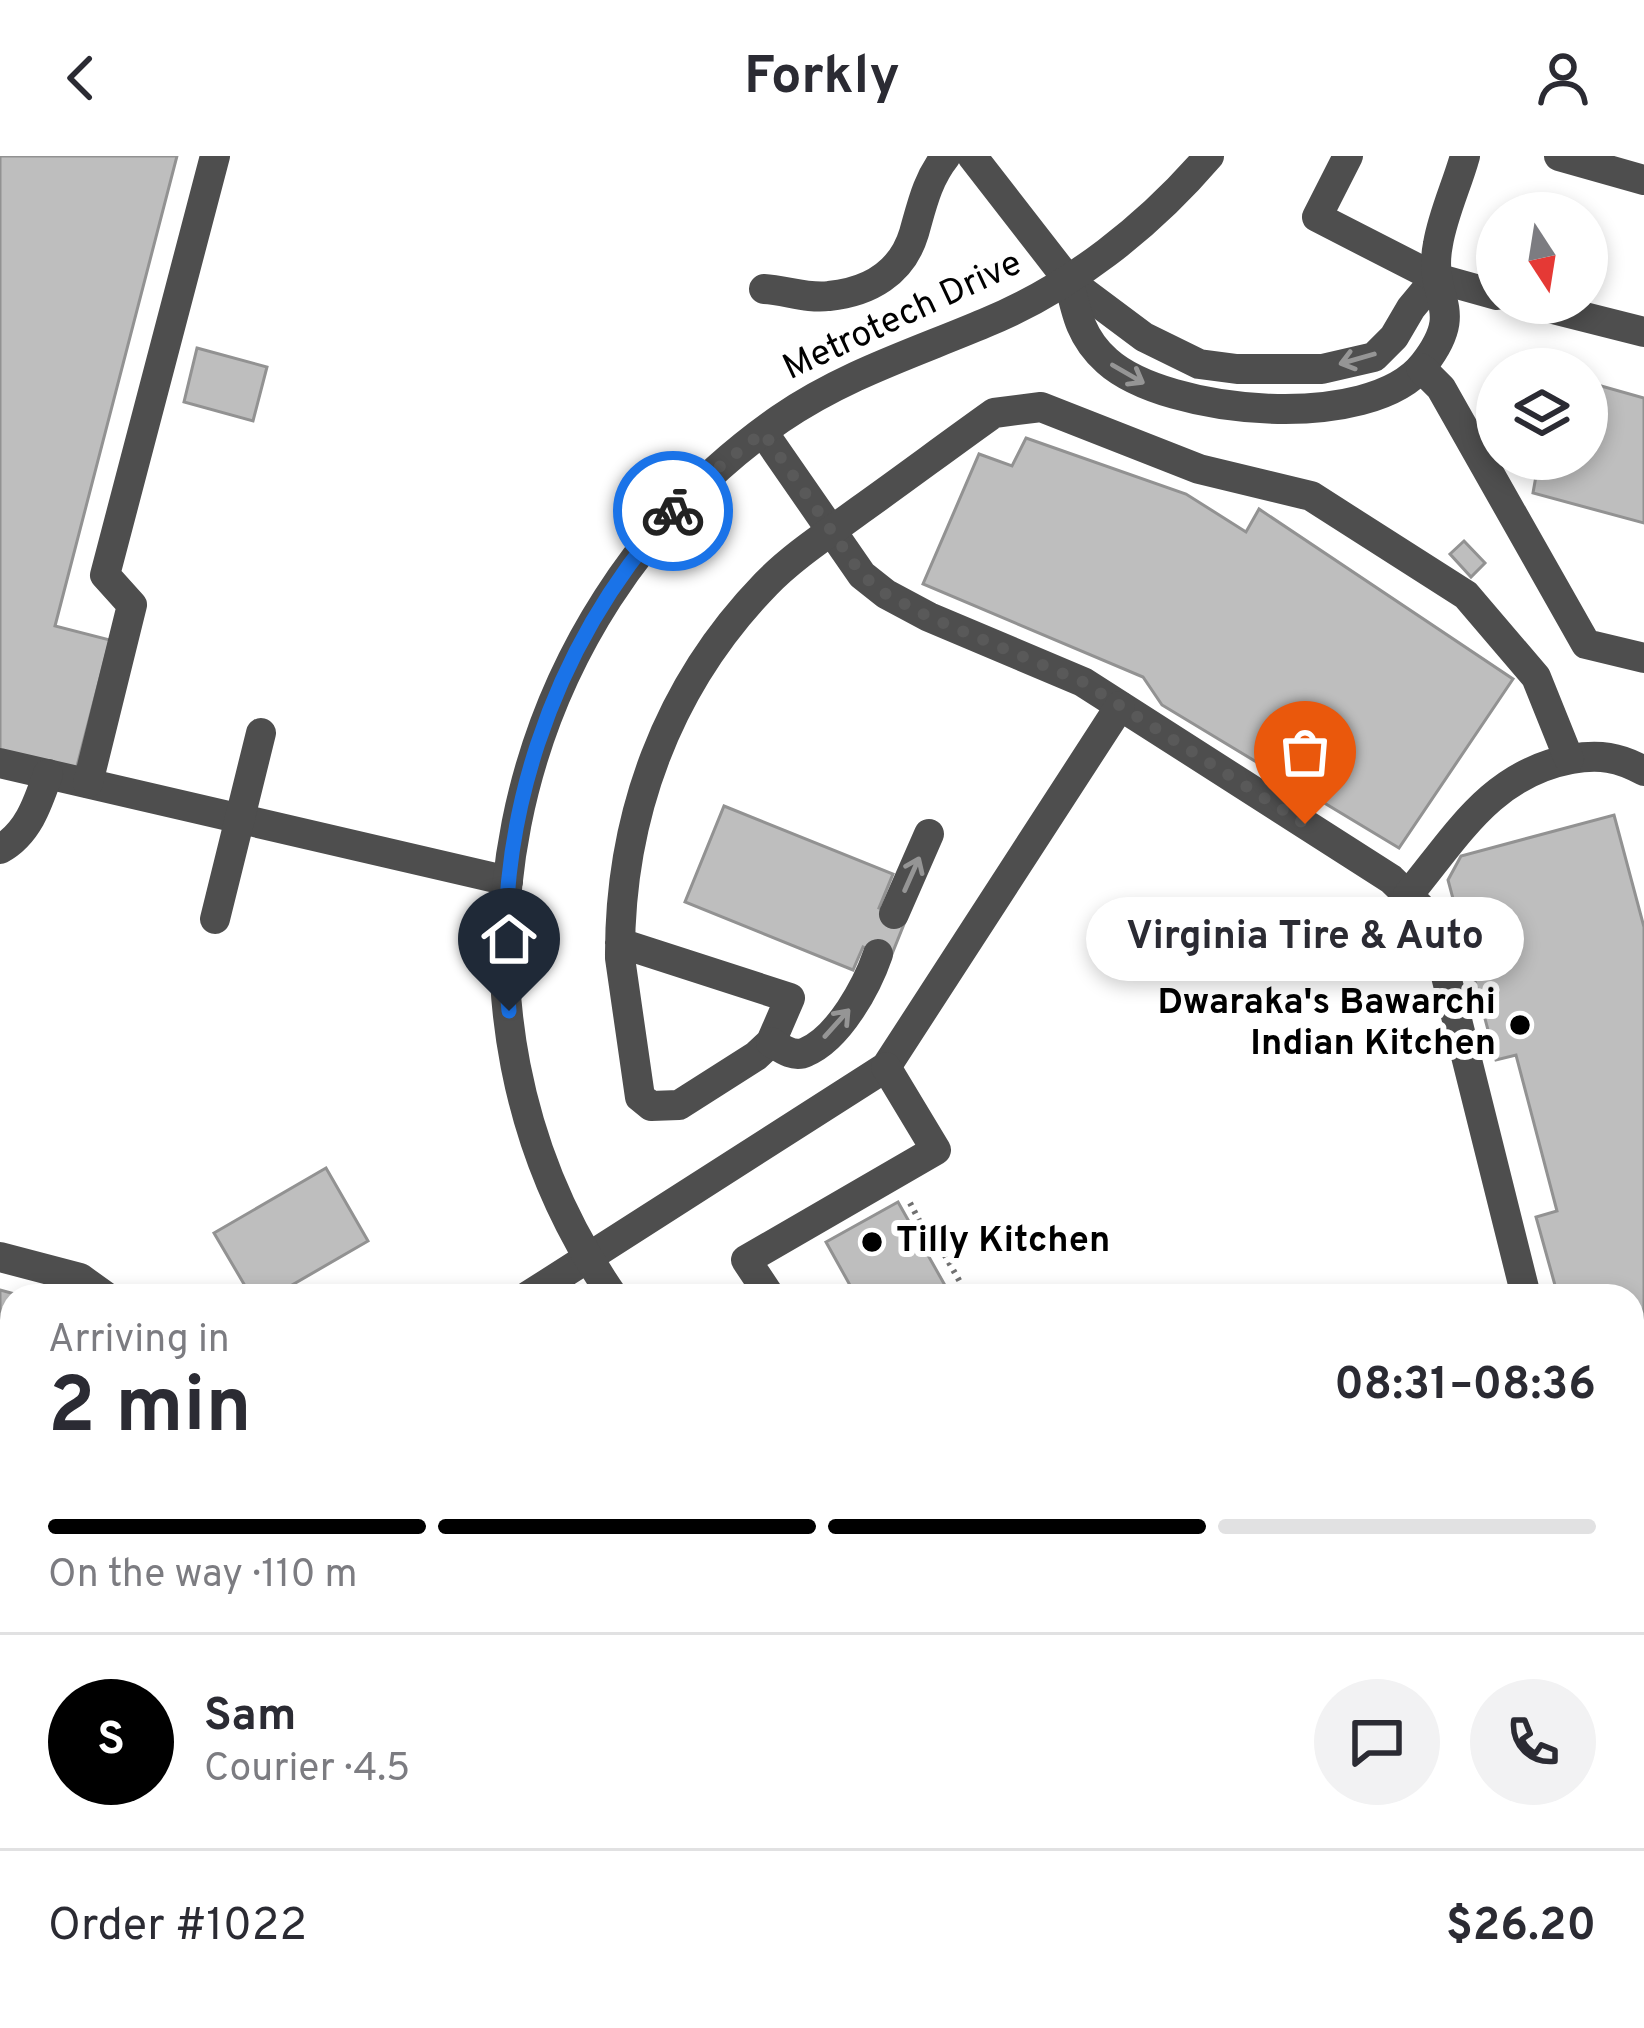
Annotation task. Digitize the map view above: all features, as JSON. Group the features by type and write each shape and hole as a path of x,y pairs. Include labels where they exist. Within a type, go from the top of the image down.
{"street":[{"path":"88,783 132,605 105,575 215,156"},
{"path":"764,290 830,296 874,285 891,274 911,243 923,194 946,156"},
{"path":"972,156 1069,281 1144,337 1199,364 1322,369 1374,356 1394,337 1436,278"},
{"name":"Metrotech Drive","path":"606,1284 556,1193 521,1091 506,984 508,880 526,777 581,637 608,593 670,514 704,479 763,432 865,370 985,323 1069,281 1172,197 1209,156"},
{"path":"1348,156 1317,217 1436,278 1476,289"},
{"path":"1069,281 1078,328 1106,361 1128,376 1192,400 1288,407 1360,402 1387,393 1421,368 1443,336 1448,316 1436,278 1438,244 1465,156"},
{"path":"1559,156 1644,180"},
{"path":"1608,323 1644,332"},
{"path":"1421,368 1441,388 1586,644 1644,658"},
{"path":"620,944 790,998 772,1042 679,1105 651,1106 640,1097 620,944 625,864 649,766 711,648 768,581 994,413 1041,406 1199,470 1311,496 1466,595 1536,676 1569,759"},
{"path":"763,432 862,575 886,594 1083,682 1391,879 1408,895 1434,928 1523,1284"},
{"path":"547,1284 886,1067 1120,706"},
{"path":"214,919 261,733"},
{"path":"1408,895 1492,794 1535,767 1592,754 1622,759 1644,771"},
{"path":"0,763 508,880"},
{"path":"0,849 33,817 48,774"},
{"path":"894,914 929,834"},
{"path":"772,1042 788,1053 806,1053 834,1030 870,978 878,954"},
{"path":"762,1284 746,1260 936,1150 886,1067"},
{"path":"0,1258 88,1284"}],"path":[{"path":"893,1174 961,1284"}],"building":[{"path":"0,156 177,156 55,626 110,640 76,770 0,750"},
{"path":"197,348 267,367 253,421 184,402"},
{"path":"1608,388 1644,398 1644,523 1533,493 1535,480 1608,480"},
{"path":"1026,438 1186,494 1246,532 1259,509 1513,679 1399,848 1162,705 1143,677 923,584 979,454 1012,466"},
{"path":"1464,541 1485,563 1471,577 1450,554"},
{"path":"724,806 893,874 879,908 906,919 890,959 863,947 853,970 685,902"},
{"path":"1614,815 1644,927 1644,1284 1555,1284 1536,1217 1557,1211 1516,1055 1496,1060 1448,880 1461,856"},
{"path":"326,1168 368,1241 294,1284 244,1284 214,1233"},
{"path":"898,1202 944,1284 849,1284 826,1242"}],"way so far":[{"path":"673,511 763,432 862,575 886,594 1083,682 1305,824"}],"place":[{"name":"Virginia Tire & Auto","path":"1305,824"},
{"name":"Dwaraka's Bawarchi Indian Kitchen","path":"1520,1025"},
{"name":"Tilly Kitchen","path":"872,1242"}],"route":[{"path":"509,1011 504,933 508,880 526,777 541,729 594,615 673,511"}]}
